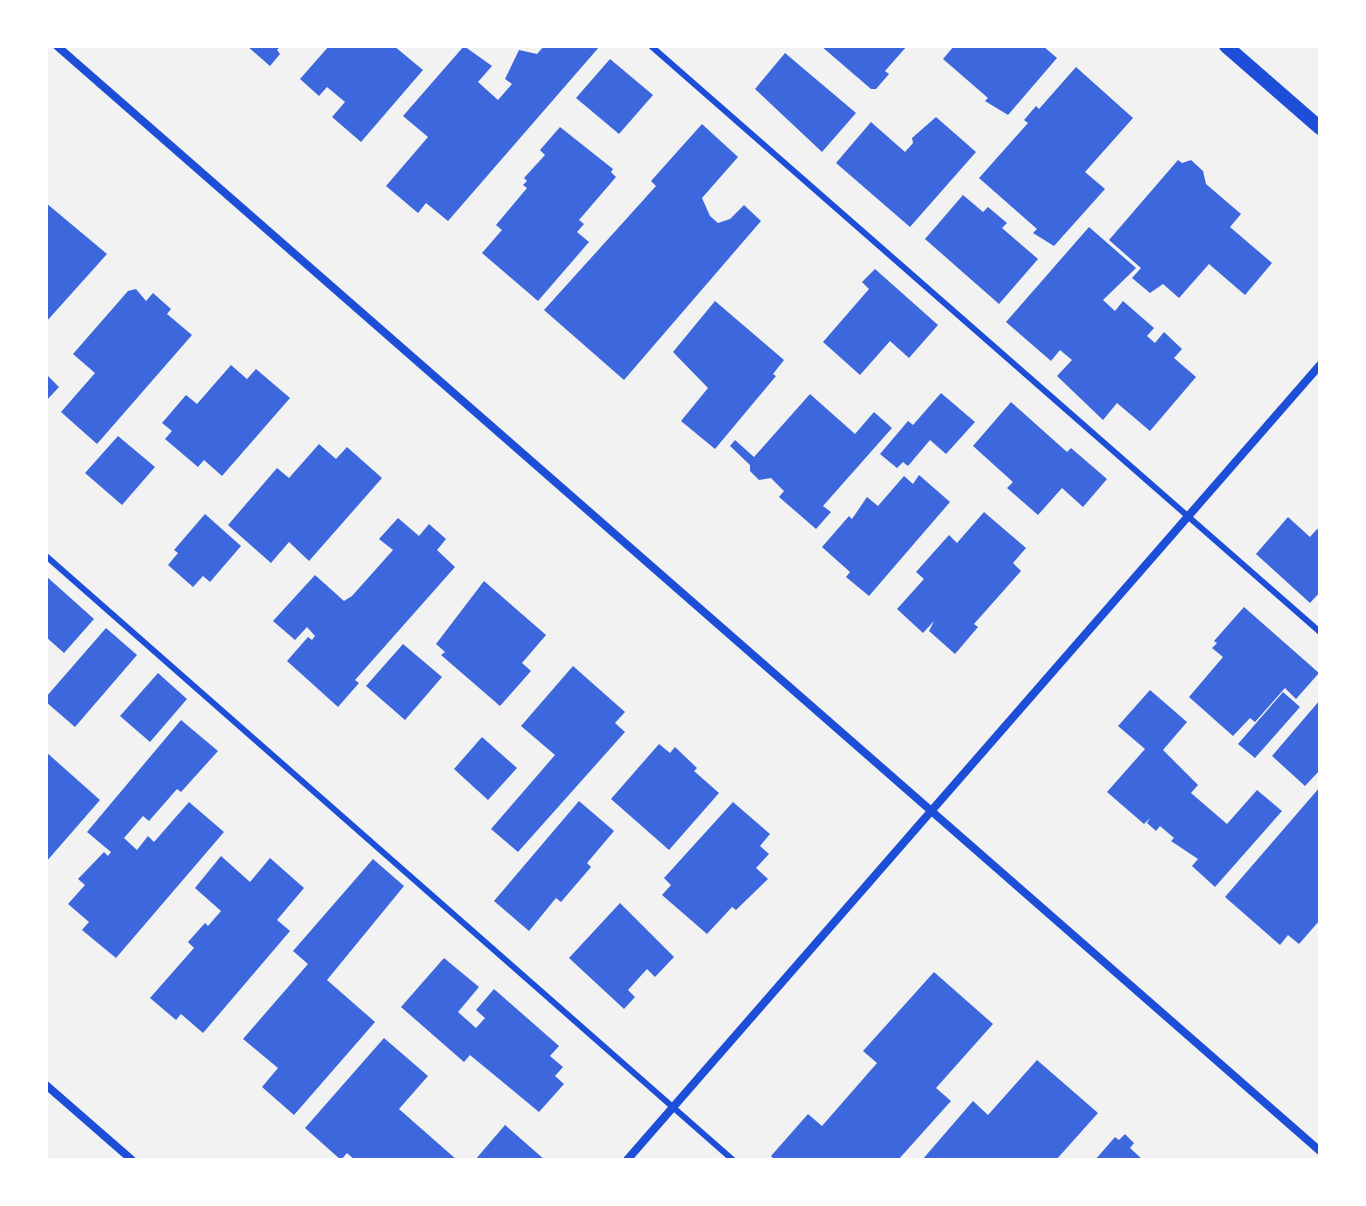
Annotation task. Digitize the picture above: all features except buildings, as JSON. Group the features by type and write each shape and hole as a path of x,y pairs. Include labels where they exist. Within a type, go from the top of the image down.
{"street":[{"path":"57,46 1320,1151"},
{"path":"1226,46 1320,128"},
{"path":"627,1160 1320,365"},
{"path":"46,1085 132,1160"}],"lane":[{"path":"651,46 1320,632"},
{"path":"46,556 733,1160"}]}
